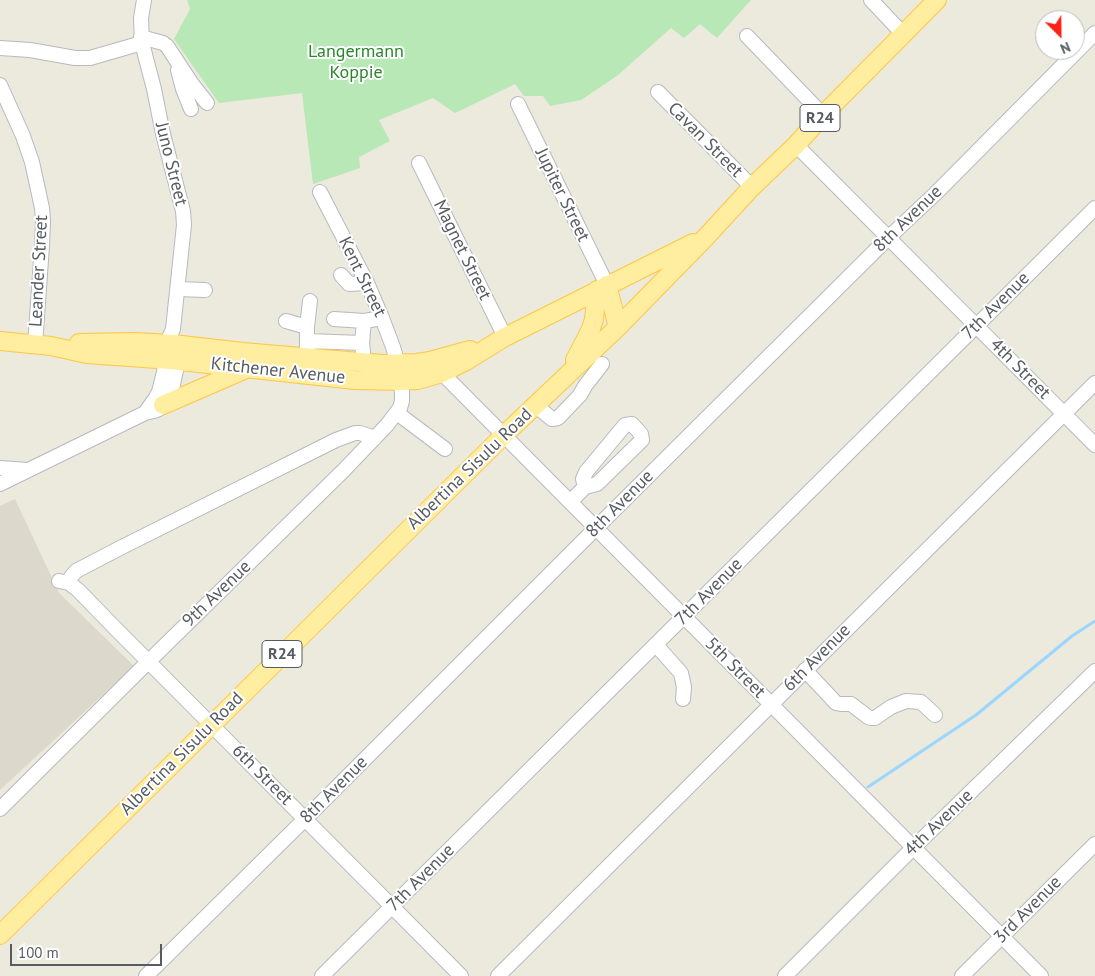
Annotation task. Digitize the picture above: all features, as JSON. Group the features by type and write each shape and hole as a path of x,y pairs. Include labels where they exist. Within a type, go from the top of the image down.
{"main road":[{"name":"Albertina Sisulu Road","path":"0,935 504,435 618,327 752,187 796,145 936,0"},
{"name":"Kitchener Avenue","path":"0,342 43,346 94,343 243,352 307,349 364,362 436,367 466,361 500,339 705,238"},
{"path":"602,288 618,327"},
{"name":"R24","path":"566,376 591,329 602,288"},
{"name":"Kitchener Avenue","path":"172,347 248,368 355,380 418,380 436,367"},
{"path":"163,405 248,368"}],"street":[{"name":"Juno Street","path":"144,0 141,18 142,40 154,89 162,134 183,211 184,225 172,347"},
{"path":"871,0 903,34"},
{"name":"8th Avenue","path":"146,976 1095,33"},
{"path":"747,36 823,115"},
{"path":"0,48 30,50 75,58 90,58 142,40 163,43 170,50 206,102"},
{"path":"176,59 182,89 191,109"},
{"name":"Leander Street","path":"0,85 26,144 42,208 43,346"},
{"name":"Cavan Street","path":"658,92 752,187"},
{"name":"Jupiter Street","path":"518,104 602,288"},
{"name":"4th Street","path":"796,145 1095,445"},
{"name":"Magnet Street","path":"419,163 500,339"},
{"name":"Kent Street","path":"320,192 367,283 398,364"},
{"name":"7th Avenue","path":"322,976 1095,208"},
{"path":"341,275 349,284 367,283"},
{"path":"178,289 205,290"},
{"path":"310,301 307,349 362,343"},
{"path":"334,319 364,321 382,318"},
{"path":"286,321 307,326"},
{"path":"364,321 362,343 364,362"},
{"path":"0,484 163,405 172,388 172,347"},
{"path":"145,413 159,392 172,347"},
{"path":"398,364 402,401 397,413 445,449"},
{"path":"535,406 552,419 558,418 580,395 602,364"},
{"name":"5th Street","path":"436,367 1041,976"},
{"name":"6th Avenue","path":"498,976 1095,383"},
{"name":"9th Avenue","path":"0,809 344,470 397,413"},
{"path":"570,502 585,487 597,484 642,440 641,434 632,424 625,425 586,472 583,479 585,487"},
{"name":"6th Street","path":"375,438 355,433 336,440 146,534 76,571 64,582 78,590 461,976"},
{"path":"0,468 27,470"},
{"path":"656,645 681,673 684,687 683,699"},
{"path":"805,670 836,703 851,704 868,717 875,718 891,706 906,701 921,702 934,714"},
{"name":"4th Avenue","path":"785,976 1095,671"},
{"name":"3rd Avenue","path":"962,976 1095,844"}],"shaded area":[{"path":"15,499 59,593 134,666 0,790 0,506"}],"green space":[{"name":"Langermann Koppie","path":"187,0 751,0 717,38 700,24 684,38 671,28 618,75 581,100 550,106 543,96 524,96 515,84 455,113 433,98 379,120 390,141 359,157 360,168 313,184 302,93 219,103 174,39 190,9"}],"waterway":[{"path":"868,787 976,715 1072,636 1095,621"}]}
